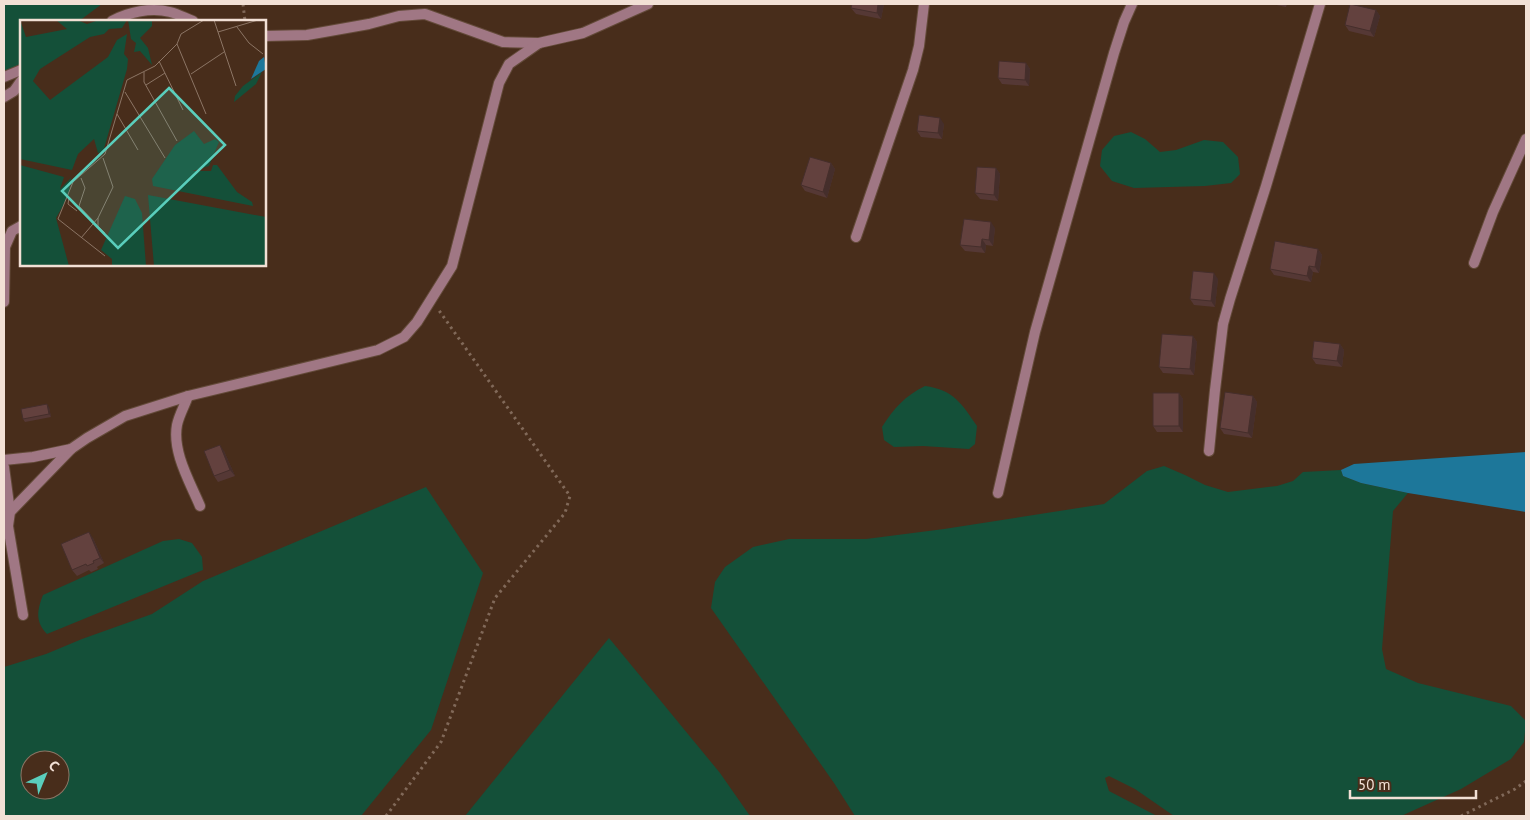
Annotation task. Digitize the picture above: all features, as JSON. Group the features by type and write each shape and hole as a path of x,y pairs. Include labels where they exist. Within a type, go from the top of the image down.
{"street":[{"path":"266,36 307,34 369,24 400,16 425,14 503,42 539,43 582,33 648,4"},
{"path":"856,237 913,70 919,46 924,4"},
{"path":"998,493 1035,332 1114,53 1132,4"},
{"path":"1209,450 1223,324 1320,4"},
{"path":"114,20 123,15 147,10 170,12 190,20"},
{"path":"10,512 71,449 125,416 188,396 378,350 404,337 417,322 452,266 499,83 509,64 539,43"},
{"path":"4,77 20,70"},
{"path":"4,97 14,91 20,82"},
{"path":"1474,263 1493,212 1526,139"},
{"path":"4,302 5,247 12,231 20,227"},
{"path":"188,396 177,425 176,443 200,506"},
{"path":"4,460 33,457 71,449"},
{"path":"4,467 10,512 8,526 23,615"}],"path":[{"path":"243,4 245,20"},
{"path":"386,816 441,742 495,598 565,513 570,496 431,299"},
{"path":"1461,816 1515,789 1526,781"}],"green space":[{"path":"4,4 102,4 80,20 20,20 20,64 4,76"},
{"path":"1131,132 1145,139 1160,152 1176,150 1204,140 1223,142 1238,157 1240,174 1231,183 1205,186 1134,188 1112,181 1100,166 1102,150 1114,136"},
{"path":"925,386 943,391 956,399 972,418 977,426 975,444 969,449 923,446 894,447 884,440 882,427 891,414 906,398"},
{"path":"1164,466 1205,485 1228,492 1277,486 1293,481 1303,472 1341,470 1343,476 1361,483 1408,493 1393,511 1382,649 1386,669 1418,683 1511,706 1526,721 1524,742 1511,759 1461,789 1401,816 1174,816 1135,789 1109,776 1105,778 1109,791 1157,816 855,816 834,783 711,608 715,582 725,567 753,547 789,539 866,539 1104,504 1147,471"},
{"path":"426,487 483,573 431,730 361,816 4,816 4,667 46,654 152,614 203,581"},
{"path":"179,539 192,543 202,557 203,570 47,634 40,625 38,616 39,606 43,595 163,541"},
{"path":"609,638 720,773 750,816 465,816"}],"water":[{"path":"1526,452 1526,512 1408,493 1361,483 1343,476 1341,470 1354,464"}],"building":[{"path":"852,4 878,4 877,13 851,8"},
{"path":"1350,4 1376,10 1370,31 1345,25"},
{"path":"999,61 1026,63 1025,80 998,78"},
{"path":"919,115 940,118 938,133 917,131"},
{"path":"810,157 831,163 823,192 801,185"},
{"path":"977,167 996,168 994,195 975,193"},
{"path":"964,219 991,222 989,240 982,239 981,247 960,245"},
{"path":"1275,241 1318,249 1315,267 1309,266 1307,276 1270,269"},
{"path":"1193,271 1214,273 1211,301 1190,299"},
{"path":"1162,334 1193,336 1190,369 1159,367"},
{"path":"1314,341 1340,344 1337,361 1312,358"},
{"path":"1225,392 1253,396 1248,433 1220,428"},
{"path":"1153,393 1179,393 1179,426 1153,426"},
{"path":"47,404 49,414 23,419 21,409"},
{"path":"220,445 230,470 214,476 204,451"},
{"path":"89,532 100,558 87,566 86,564 72,570 61,544"}]}
